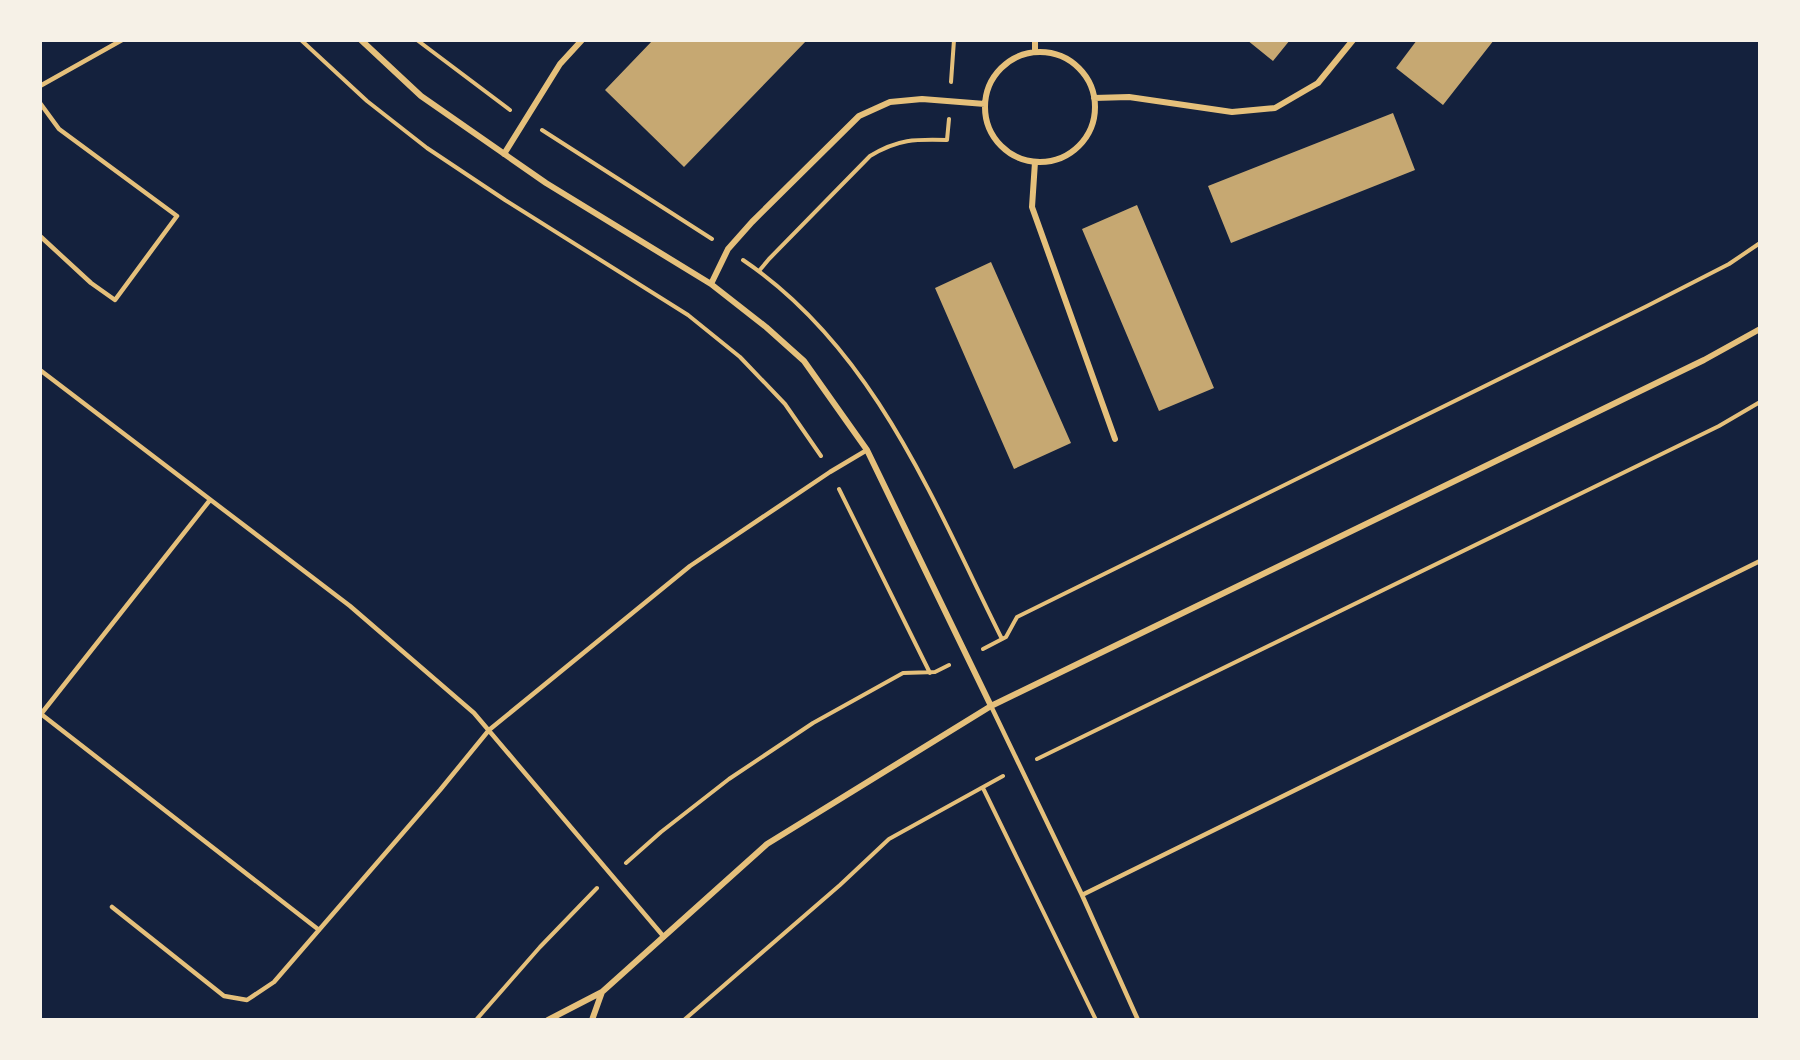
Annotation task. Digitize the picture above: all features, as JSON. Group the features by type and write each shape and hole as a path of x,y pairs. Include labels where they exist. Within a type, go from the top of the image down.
{"street":[{"path":"361,40 421,96 546,183 711,284 766,327 804,361 867,450 991,706"},
{"path":"504,154 560,64 582,40"},
{"path":"1035,40 1035,52"},
{"path":"1094,98 1129,96 1232,112 1275,108 1318,84 1353,40"},
{"path":"1035,52 1055,55 1073,63 1083,73 1094,98 1094,114 1089,130 1080,145 1067,155 1051,161 1035,162 1008,153 990,132 985,118 984,104 992,79 1010,61 1035,52"},
{"path":"711,284 728,249 859,116 890,102 922,99 984,104"},
{"path":"1035,162 1032,207 1115,439"},
{"path":"548,1020 602,992 767,844 991,706 1693,365 1760,329"},
{"path":"592,1020 602,992"}],"lane":[{"path":"40,86 122,40"},
{"path":"40,103 59,129 177,216 115,300 91,283 40,236"},
{"path":"40,370 350,606 474,712 664,937"},
{"path":"112,907 224,996 247,1000 274,982 433,799 489,730 690,566 830,472 867,450"},
{"path":"210,500 41,714 319,930"},
{"path":"1082,895 1760,561"},
{"path":"991,706 1082,895 1138,1020"}],"path":[{"path":"301,40 367,101 427,148 688,315 731,350 785,404 820,453 859,526 930,673"},
{"path":"759,271 870,156 888,145 910,140 947,140 954,40"},
{"path":"476,1020 592,892 661,832 729,779 813,723 903,673 930,673 1006,637 1017,616 1647,306 1729,264 1760,243"},
{"path":"684,1020 840,885 889,838 1021,767 1719,426 1760,402"},
{"path":"983,788 1096,1020"}],"building":[{"path":"653,40 807,40 684,167 605,90"},
{"path":"1247,40 1290,40 1273,61"},
{"path":"1417,40 1494,40 1443,105 1396,68"},
{"path":"1393,113 1415,170 1231,243 1208,186"},
{"path":"1137,205 1214,388 1159,411 1082,229"},
{"path":"991,262 1071,443 1014,469 935,288"}]}
